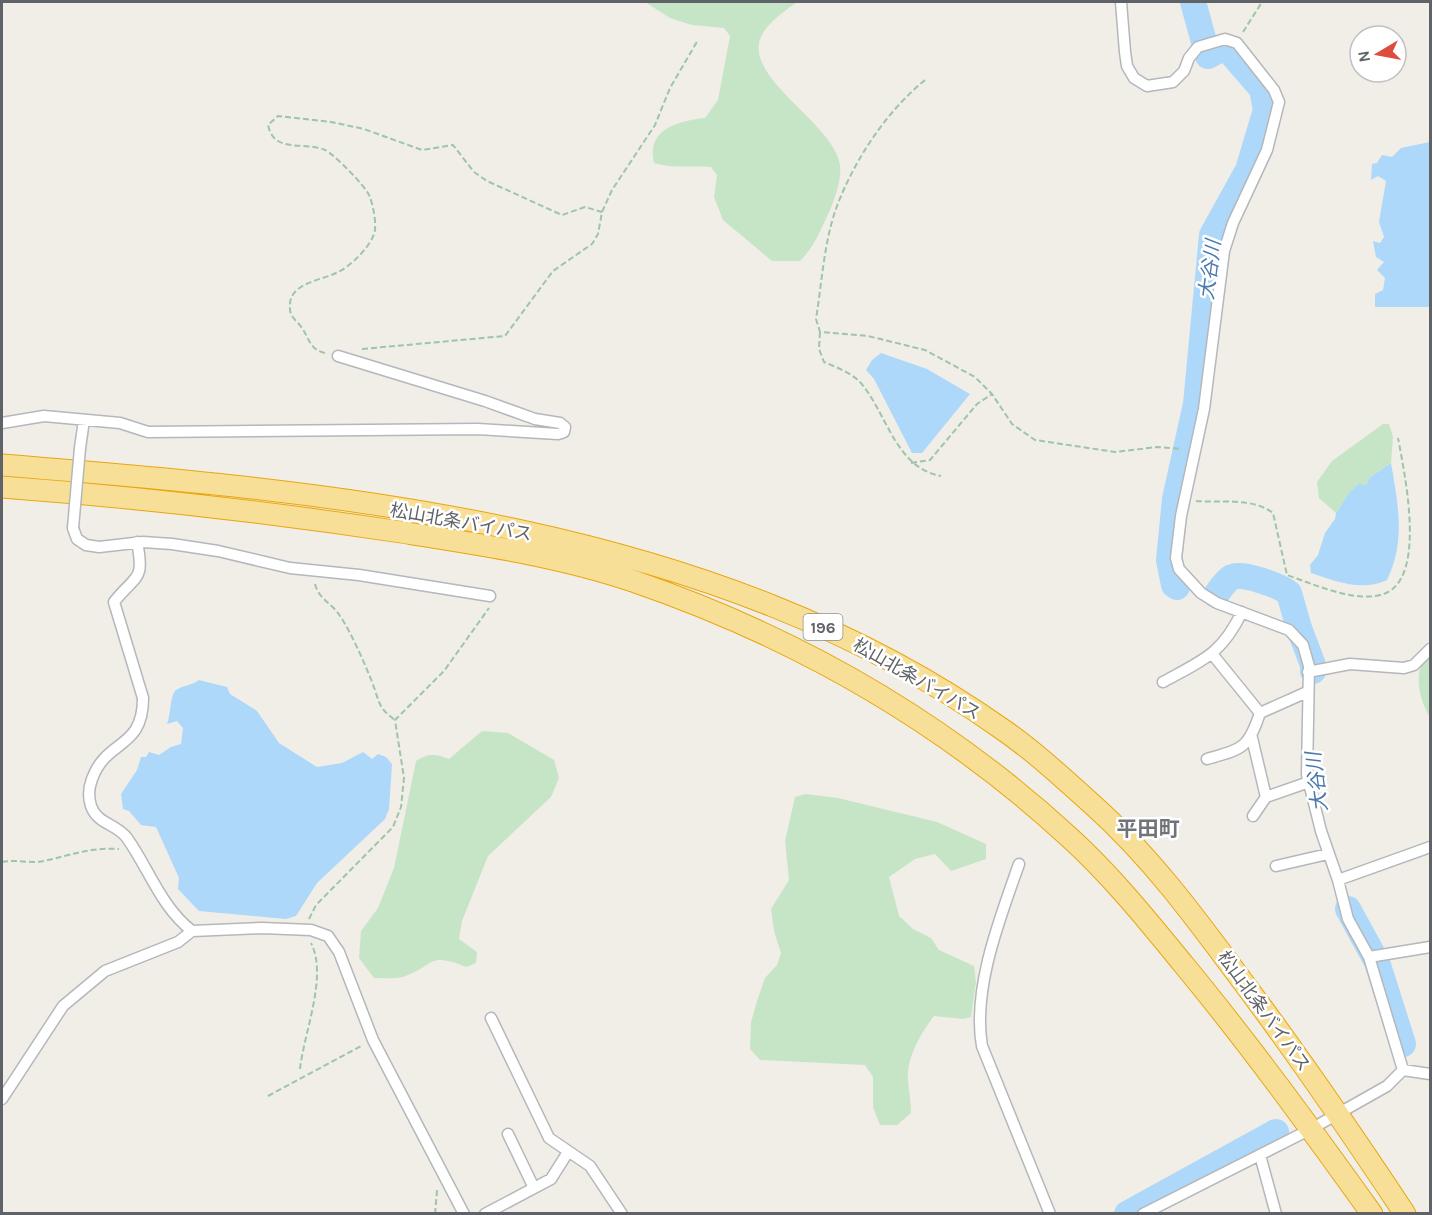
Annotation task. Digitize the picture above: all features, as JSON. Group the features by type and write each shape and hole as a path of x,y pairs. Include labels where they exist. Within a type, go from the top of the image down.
{"highway":[{"name":"松山北条バイパス","path":"2,465 174,480 303,496 431,515 544,536 632,558 728,587 825,628 919,677 1004,730 1095,807 1172,886 1339,1113 1405,1214"},
{"name":"松山北条バイパス","path":"2,487 173,501 301,517 539,556 631,580 716,613 811,655 905,708 986,766 1071,838 1144,916 1234,1026 1372,1214"}],"street":[{"path":"1121,2 1127,66 1134,78 1147,86 1173,82 1184,71 1189,58 1198,47 1225,39 1237,43 1275,90 1279,102 1267,150 1233,223 1224,251 1196,451 1184,501 1176,558 1179,569 1201,593 1289,630 1303,645 1308,672 1309,782 1348,919 1369,957 1403,1070"},
{"path":"2,423 44,416 120,423 148,432 478,429 558,434 564,432 565,427 560,423 535,419 485,401 338,356"},
{"path":"84,420 73,528 77,539 86,545 99,547 136,542 218,551 314,571 358,575 490,596"},
{"path":"136,542 141,568 137,578 114,602 143,698 140,728 97,767 88,792 91,806 99,819 122,831 177,919 192,931"},
{"path":"1163,682 1213,655 1232,632 1242,612"},
{"path":"1308,672 1350,664 1404,668 1414,665 1431,649"},
{"path":"1213,655 1260,713"},
{"path":"1266,797 1252,738 1260,713 1307,692"},
{"path":"1207,759 1239,748 1252,738"},
{"path":"1253,816 1266,797 1309,782"},
{"path":"1338,880 1431,847"},
{"path":"1276,866 1329,854"},
{"path":"1018,864 983,987 978,1023 982,1046 1050,1214"},
{"path":"2,1098 63,1006 87,983 105,971 178,942 192,931 262,928 305,930 328,936 339,952 373,1040 464,1214"},
{"path":"1369,957 1431,947"},
{"path":"491,1018 549,1138 590,1166 622,1214"},
{"path":"1143,1214 1311,1129 1387,1086 1403,1070"},
{"path":"1403,1070 1431,1074"},
{"path":"508,1134 534,1188"},
{"path":"485,1214 551,1179 568,1152"},
{"path":"1260,1155 1275,1214"}],"path":[{"path":"1237,43 1262,2"},
{"path":"603,212 585,207 562,214 524,198 474,172 453,145 422,150 364,129 331,122 278,116 271,119 268,125 274,139 283,144 323,149 333,154 370,195 375,233 370,242 342,270 299,288 291,301 290,310 316,351 338,356 358,350 505,336 553,270 592,244 598,234 603,212 612,190 655,124 670,88 698,40"},
{"path":"926,80 906,96 873,138 837,207 816,319 820,332 821,358 824,362 856,378 864,386 911,463 928,473 941,476"},
{"path":"820,332 868,336 925,350 975,377 992,394 1012,424 1035,440 1115,452 1157,447 1196,451"},
{"path":"911,463 930,460 977,404 992,394"},
{"path":"1184,501 1241,502 1265,507 1273,513 1287,575 1344,594 1367,595 1387,592 1396,584 1405,569 1411,534 1410,507 1398,438"},
{"path":"300,1069 318,971 317,955 305,930 316,905 393,827 401,807 404,778 395,720 377,701 372,683 341,616 316,591 314,571"},
{"path":"395,720 444,671 490,608 490,596"},
{"path":"2,862 18,859 44,861 91,848 125,850 136,855"},
{"path":"268,1096 373,1040"},
{"path":"435,1214 437,1192 442,1174"}],"green space":[{"path":"645,2 797,2 778,16 763,33 759,49 763,65 774,82 822,132 834,149 840,165 838,188 830,210 814,243 800,261 772,261 723,220 714,197 717,175 711,167 654,163 655,142 666,129 705,118 718,100 730,36 724,28 692,25 670,18"},
{"path":"1383,424 1389,424 1393,437 1391,463 1369,478 1366,485 1359,485 1349,493 1336,513 1319,498 1317,482 1332,461"},
{"path":"1430,652 1430,717 1422,701 1419,675 1424,659"},
{"path":"482,731 508,733 554,760 559,778 551,797 488,856 462,921 459,939 477,952 476,963 466,967 453,962 437,960 403,977 374,978 359,958 361,931 378,908 394,868 416,761 432,755 449,759"},
{"path":"806,794 838,798 937,822 986,844 986,859 951,871 935,854 915,859 889,877 899,916 913,929 931,938 939,950 974,966 976,982 971,1017 963,1019 934,1016 924,1030 909,1064 911,1113 897,1125 880,1125 873,1107 873,1077 865,1065 760,1060 750,1049 751,1022 758,998 765,978 777,965 781,953 774,931 771,909 789,880 785,841 795,797"}],"water":[{"path":"1430,142 1430,307 1375,307 1375,294 1383,290 1385,278 1377,270 1384,262 1376,257 1373,241 1380,243 1384,237 1379,222 1386,181 1378,176 1371,180 1372,164 1377,163 1382,155 1392,157 1401,148"},
{"path":"881,353 927,369 970,394 922,453 912,453 874,379 866,370 872,360"},
{"path":"1391,463 1399,522 1397,551 1387,580 1358,585 1311,573 1310,565 1318,555 1325,533 1349,493 1359,484 1366,485 1369,478"},
{"path":"199,680 227,687 230,694 257,711 279,743 317,767 342,763 363,752 372,759 378,754 386,757 392,764 389,809 385,819 317,883 296,916 286,919 199,911 178,889 179,878 156,827 141,825 129,811 123,809 121,794 137,770 141,757 146,757 149,752 159,755 181,744 183,728 177,721 167,724 173,696 176,690"}],"waterway":[{"name":"大谷川","path":"1177,587 1174,585 1169,560 1175,499 1196,404 1212,235 1248,170 1266,110 1262,89 1229,51 1221,49 1208,56 1193,2"},
{"name":"大谷川","path":"1216,595 1228,580 1237,576 1261,581 1289,593 1313,671"},
{"name":"大谷川","path":"1348,909 1377,962 1403,1044"},
{"name":"大谷川","path":"1127,1214 1276,1132"}],"district":[{"name":"平田町","path":"1148,829"}]}
